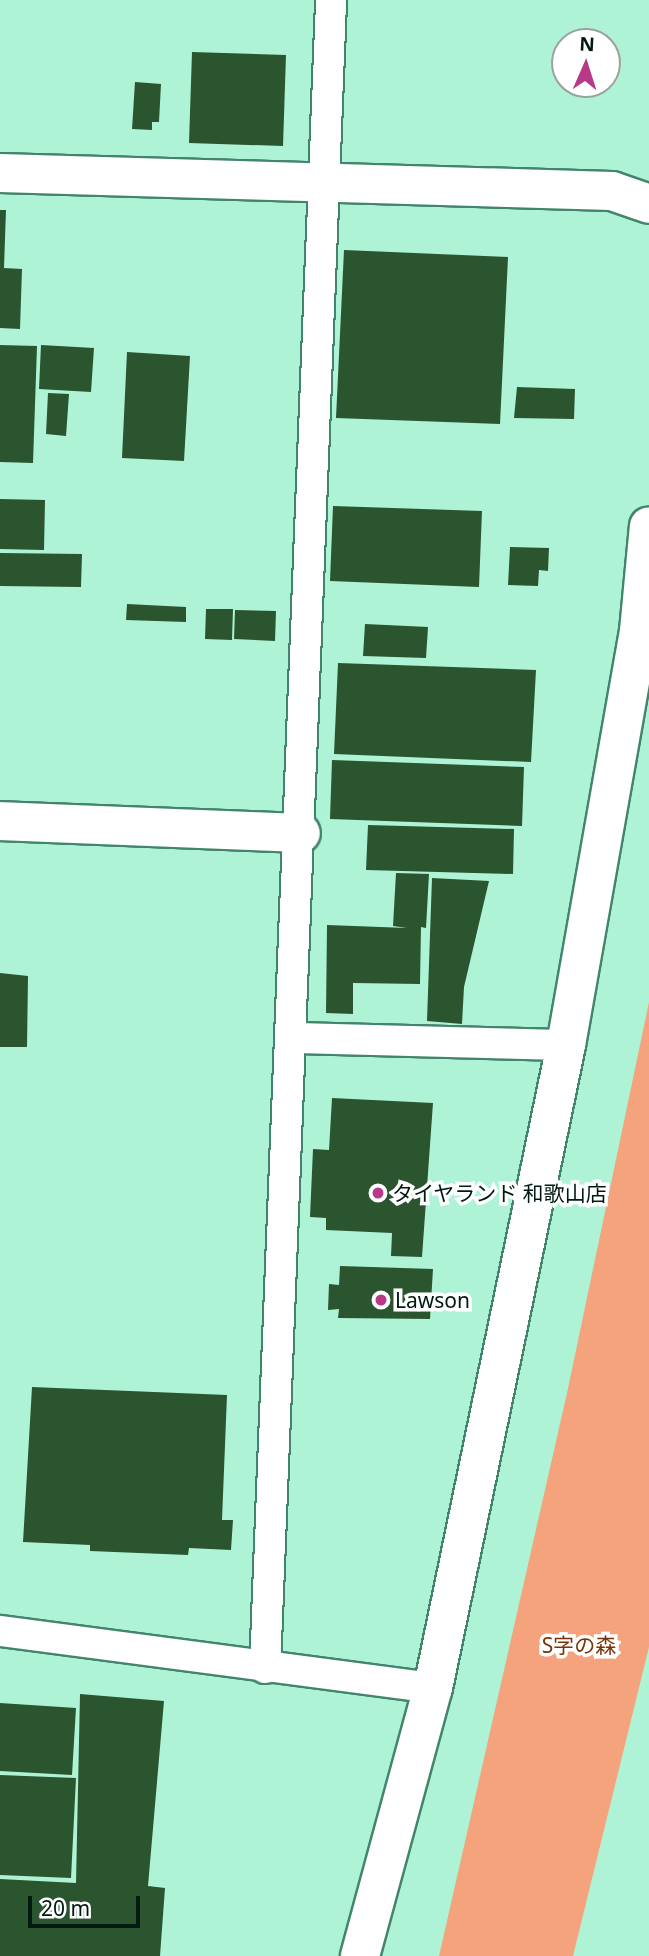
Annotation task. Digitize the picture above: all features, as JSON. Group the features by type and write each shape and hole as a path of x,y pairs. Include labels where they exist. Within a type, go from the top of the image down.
{"street":[{"path":"265,1668 293,1038 331,0"},
{"path":"0,173 612,191 649,204"},
{"path":"360,1956 433,1688 566,1045 639,631 649,526"},
{"path":"0,821 301,833"},
{"path":"293,1038 566,1045"},
{"path":"0,1631 433,1688"}],"green space":[{"name":"S字の森","path":"649,1002 649,1647 573,1956 439,1956 567,1393"}],"building":[{"path":"192,52 286,55 283,146 189,143"},
{"path":"135,82 161,84 159,122 152,122 152,130 132,129"},
{"path":"0,210 6,210 4,268 22,269 20,329 0,328"},
{"path":"344,250 508,257 500,424 336,418"},
{"path":"0,345 37,346 33,463 0,462"},
{"path":"41,345 94,348 91,392 39,389"},
{"path":"127,352 190,356 184,461 122,458"},
{"path":"517,387 575,389 574,419 514,418"},
{"path":"48,393 69,394 66,436 46,434"},
{"path":"0,499 45,500 44,550 0,549"},
{"path":"333,506 482,511 479,587 330,581"},
{"path":"510,547 549,548 548,571 539,570 538,586 508,585"},
{"path":"0,553 82,554 81,587 0,586"},
{"path":"127,604 186,607 186,622 126,620"},
{"path":"206,609 233,609 232,640 205,639"},
{"path":"235,610 276,611 275,641 234,639"},
{"path":"365,624 428,627 426,658 363,656"},
{"path":"338,663 536,670 531,762 334,754"},
{"path":"332,760 524,767 522,826 330,819"},
{"path":"368,825 514,829 513,874 366,870"},
{"path":"396,873 429,874 426,928 421,927 420,984 353,983 353,1014 326,1013 327,925 407,928 393,926"},
{"path":"432,878 489,881 464,987 462,1024 427,1021"},
{"path":"0,973 28,976 27,1047 0,1047"},
{"path":"332,1098 433,1103 422,1257 391,1256 392,1233 326,1230 326,1218 310,1217 313,1149 329,1150"},
{"path":"340,1266 433,1269 430,1319 338,1318 339,1309 328,1310 329,1284 339,1285"},
{"path":"32,1387 227,1395 222,1520 233,1520 231,1550 189,1548 188,1555 90,1551 90,1545 23,1542"},
{"path":"80,1694 164,1701 148,1886 165,1888 160,1956 0,1956 0,1879 76,1883"},
{"path":"0,1703 76,1708 72,1775 0,1771"},
{"path":"0,1775 76,1778 71,1878 0,1875"}],"place":[{"name":"タイヤランド 和歌山店","path":"378,1193"},
{"name":"Lawson","path":"381,1300"}]}
